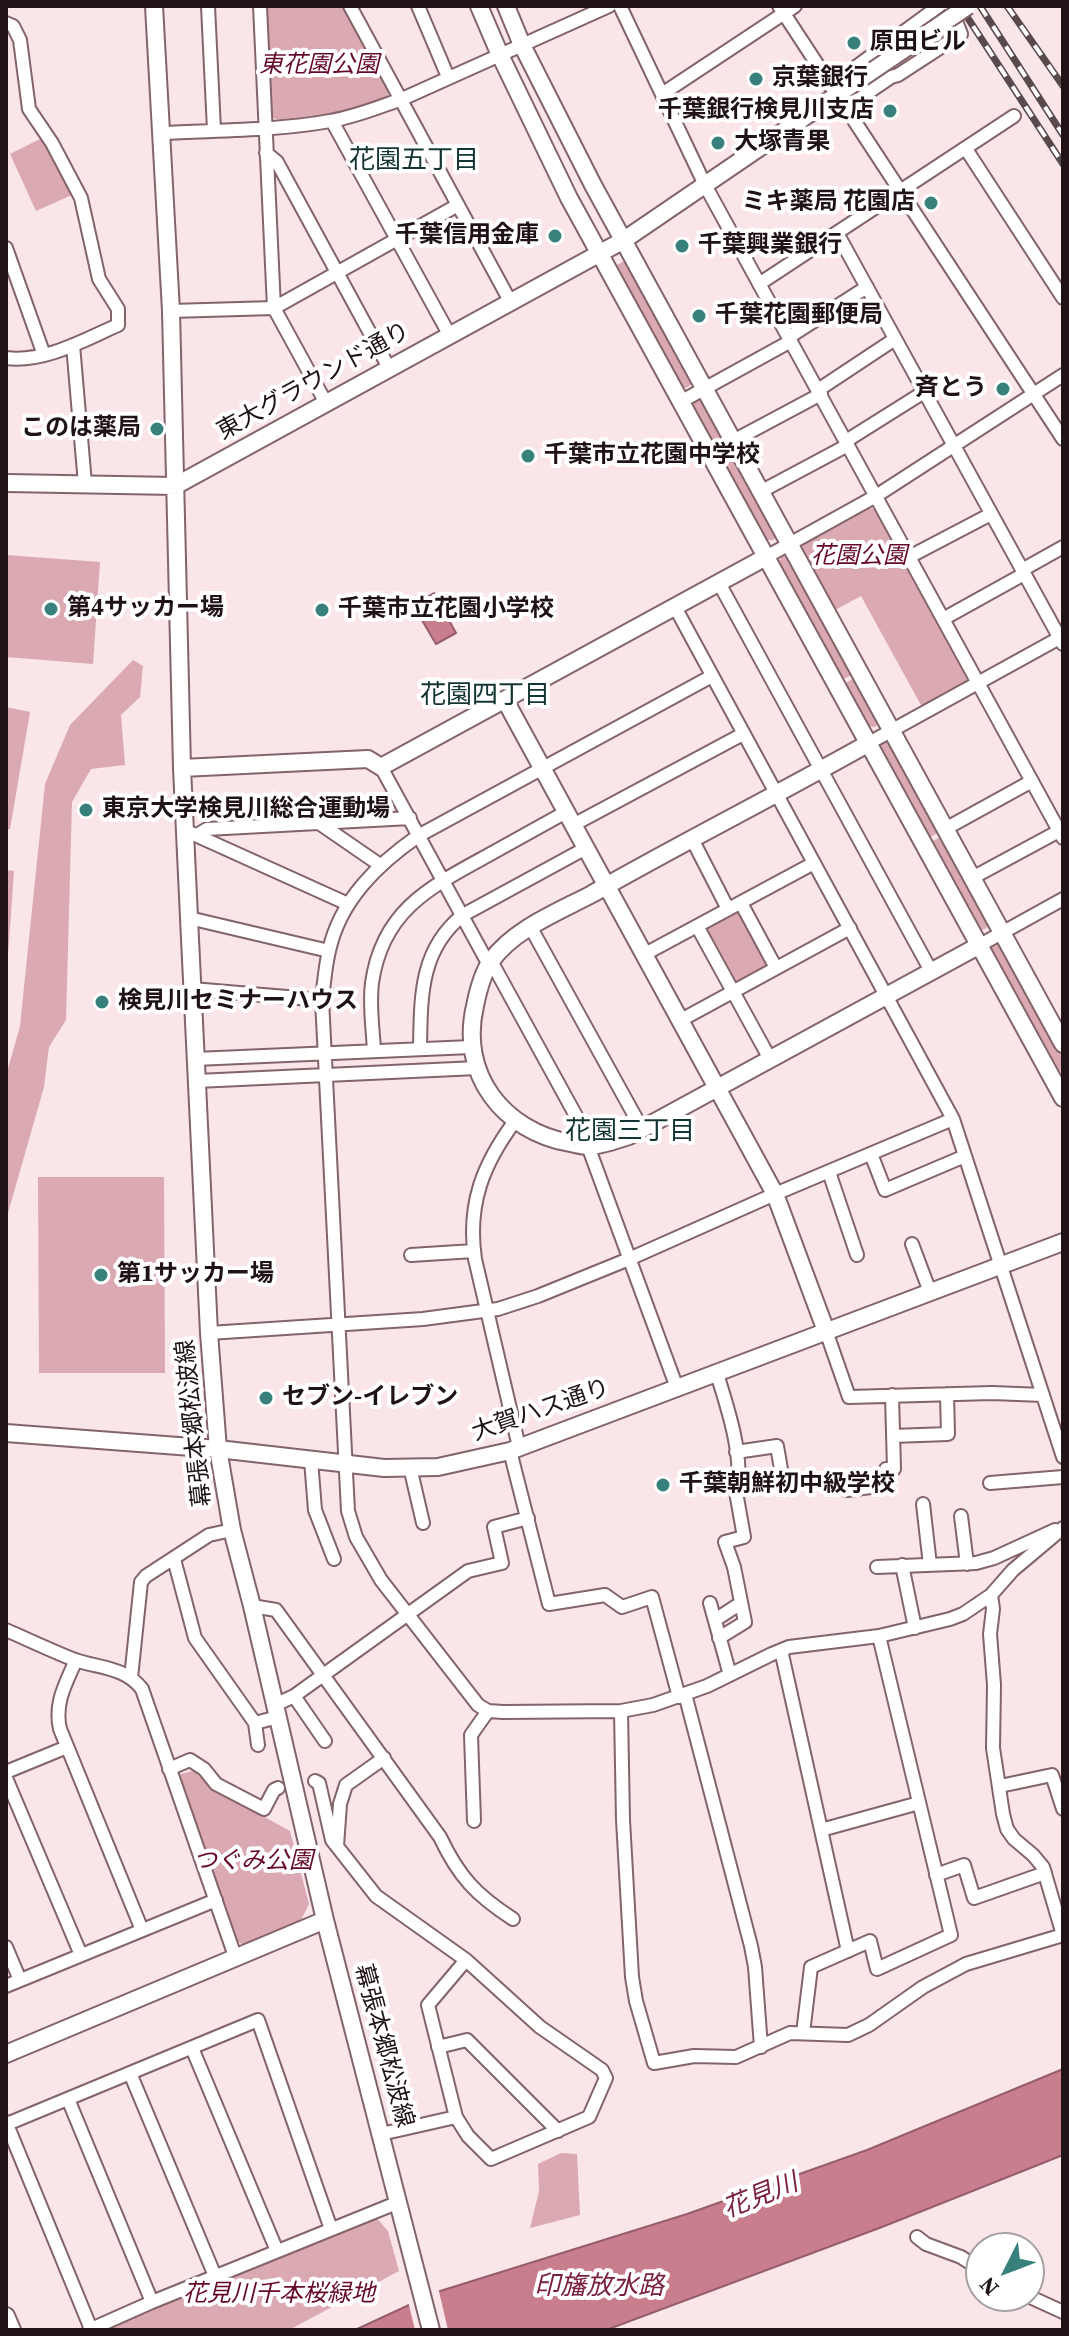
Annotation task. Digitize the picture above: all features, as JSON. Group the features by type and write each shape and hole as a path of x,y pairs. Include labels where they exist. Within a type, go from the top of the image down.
{"street":[{"name":"幕張本郷松波線","path":"154,6 171,311 182,768 191,834 189,918 195,1059 218,1449 232,1530 325,1920 431,2330"},
{"path":"208,6 214,130"},
{"path":"260,6 274,308 326,403"},
{"path":"350,6 510,301"},
{"path":"418,6 448,77"},
{"path":"479,6 569,198 980,945 1059,1080 1063,1098"},
{"path":"506,6 522,45 593,185 1063,1044"},
{"path":"162,133 265,129 332,121 402,99 609,6"},
{"path":"620,6 705,185 1061,834 972,878"},
{"path":"841,94 939,6"},
{"path":"841,94 898,75 961,34 950,6"},
{"name":"東大グラウンド通り","path":"175,486 624,240 968,6"},
{"path":"662,94 786,9 1063,439"},
{"path":"6,23 13,26 20,40 29,109 75,183 99,279 118,309 118,325 73,345 19,360 6,358"},
{"path":"759,284 1014,116"},
{"path":"332,121 449,334"},
{"path":"966,149 1063,298"},
{"path":"266,153 277,162 389,368"},
{"path":"171,311 274,308 458,205"},
{"path":"837,233 1062,639 518,935 490,963 478,992 472,1018 471,1047 477,1068 490,1092 515,1121 555,1140 590,1146 621,1139 1063,899"},
{"path":"6,248 44,355"},
{"path":"682,401 790,339 867,287"},
{"path":"733,441 819,392 895,339"},
{"path":"73,345 85,484"},
{"path":"381,767 876,496 1063,375"},
{"path":"760,492 847,443 924,392"},
{"path":"6,483 175,486"},
{"path":"909,557 991,514"},
{"path":"943,619 1063,547"},
{"path":"719,583 931,971"},
{"path":"675,607 953,1119 1043,1395 1057,1417 1063,1457"},
{"path":"712,676 418,836 380,865 348,904 339,922 329,951 322,1000 345,1464 348,1511 356,1537 381,1580 478,1705 488,1711 621,1711 682,1695 781,1650 879,1636 963,1614 991,1595 1013,1570 1063,1528"},
{"path":"505,700 775,1194 849,1397 992,1393 1043,1395"},
{"path":"374,1051 371,986 378,957 391,929 423,893 442,880 743,734"},
{"path":"182,768 368,759 381,767 590,1146 677,1388"},
{"path":"945,829 1032,781"},
{"path":"191,834 207,829 410,818"},
{"path":"319,823 380,865"},
{"path":"191,834 348,904"},
{"path":"692,839 728,909"},
{"path":"420,1049 424,975 450,927 463,915 586,848"},
{"path":"645,954 814,863"},
{"path":"741,903 776,968"},
{"path":"189,918 329,951"},
{"path":"697,926 770,1059"},
{"path":"531,928 642,1129"},
{"path":"681,1020 850,928"},
{"path":"192,989 322,1000"},
{"path":"195,1059 471,1047"},
{"path":"197,1081 477,1068"},
{"path":"209,1333 487,1312 538,1296 629,1259 953,1119"},
{"path":"515,1121 496,1146 476,1195 472,1236 528,1518 549,1604 605,1595 622,1607 652,1597 751,1946 761,2047"},
{"path":"871,1154 885,1190 965,1156"},
{"path":"829,1172 857,1255"},
{"name":"大賀ハス通り","path":"6,1433 218,1449 384,1468 438,1467 514,1449 1063,1242"},
{"path":"912,1244 930,1292"},
{"path":"411,1255 474,1251"},
{"path":"717,1374 736,1452 736,1492 744,1537 725,1542 734,1567 745,1622 719,1638"},
{"path":"893,1436 948,1434 947,1394"},
{"path":"847,1490 887,1485 886,1469 894,1469 892,1395"},
{"path":"736,1452 777,1446 783,1481 738,1487"},
{"path":"311,1460 315,1510 334,1559"},
{"path":"410,1467 423,1523"},
{"path":"990,1483 1063,1477"},
{"path":"923,1504 930,1565"},
{"path":"961,1516 967,1564"},
{"path":"255,1723 277,1711 322,1675 468,1571 502,1563 494,1527 528,1518"},
{"path":"877,1567 967,1564 994,1558 1063,1528"},
{"path":"131,1678 141,1582 209,1535 232,1530"},
{"path":"174,1559 195,1638 255,1723 258,1745"},
{"path":"902,1565 915,1628"},
{"path":"621,1711 623,1820 632,1977 654,2063 694,2056 736,2057 790,2033 848,2035 869,2025 923,1987 966,1964 1063,1935 1045,1873 1033,1855 1007,1829 993,1748 991,1595"},
{"path":"710,1603 730,1675"},
{"path":"715,1620 741,1603"},
{"path":"252,1606 276,1610 440,1837 472,1890 513,1919"},
{"path":"6,1630 76,1660 115,1670 131,1678 142,1689 236,1959"},
{"path":"803,2033 811,1967 870,1941 877,1969 951,1935 879,1636"},
{"path":"781,1650 848,1951"},
{"path":"76,1660 59,1699 57,1715 67,1747 142,1930"},
{"path":"294,1696 325,1741"},
{"path":"474,1821 471,1735 488,1711"},
{"path":"6,1772 67,1747"},
{"path":"337,1846 340,1804 346,1785 384,1758"},
{"path":"169,1769 190,1760 204,1769 216,1784 264,1809 278,1788"},
{"path":"1000,1786 1052,1775 1063,1809"},
{"path":"6,1778 81,1955"},
{"path":"315,1781 319,1783 332,1840 376,1896 466,1960 540,2027 602,2070 606,2078 589,2117 491,2159 468,2136 456,2117 428,2005 466,1960"},
{"path":"821,1830 919,1803"},
{"path":"936,1875 964,1865 974,1898 1045,1873"},
{"path":"6,1986 216,1900"},
{"path":"6,2054 325,1920"},
{"path":"6,1947 20,1980"},
{"path":"331,2229 258,2020 6,2123 90,2330 399,2202"},
{"path":"438,2047 467,2040 558,2131"},
{"path":"192,2048 277,2251"},
{"path":"130,2073 215,2276"},
{"path":"68,2099 152,2302"},
{"path":"381,2134 456,2117"},
{"path":"917,2237 926,2244 965,2260"},
{"path":"6,2316 12,2330"}],"green space":[{"name":"東花園公園","path":"268,6 344,6 390,90 387,98 310,118 281,120 271,117"},
{"path":"44,137 74,194 36,211 10,154"},
{"path":"628,259 693,378 688,387 678,386 613,267"},
{"path":"704,399 777,537 773,540 763,540 690,407 691,402"},
{"name":"花園公園","path":"870,508 877,510 968,677 966,683 922,707 861,596 835,610 802,549 803,543"},
{"name":"第4サッカー場","path":"6,555 100,562 93,664 6,657"},
{"path":"790,556 855,673 840,681 776,564 782,557"},
{"path":"133,660 143,666 140,697 121,715 125,765 91,769 72,802 66,1020 49,1047 44,1087 6,1220 6,1076 20,1026 45,784 70,725"},
{"path":"856,677 879,723 875,727 865,726 842,685"},
{"path":"6,707 30,712 10,829 6,829"},
{"path":"888,741 941,831 927,839 878,750"},
{"path":"944,835 990,925 985,929 979,930 929,843"},
{"path":"6,870 14,871 6,984"},
{"path":"736,909 741,910 769,962 767,967 739,983 734,981 706,931 707,926"},
{"path":"1004,945 1063,1053 1063,1071 1057,1072 989,954 990,948"},
{"name":"第1サッカー場","path":"38,1177 164,1177 165,1373 39,1373"},
{"name":"つぐみ公園","path":"199,1773 215,1790 290,1831 309,1904 300,1922 244,1945 236,1941 179,1779 181,1774"},
{"path":"561,2153 577,2154 580,2215 530,2228 539,2191 538,2164"},
{"name":"花見川千本桜緑地","path":"374,2215 388,2231 399,2271 289,2330 102,2330"}],"water":[{"path":"434,593 456,633 436,644 413,605"},
{"name":"印旛放水路","path":"1063,2069 1063,2155 882,2227 606,2330 355,2330 437,2292 687,2214 867,2150"}],"pier":[{"path":"438,2287 448,2330 415,2330 408,2301"}],"railway":[{"path":"960,6 1063,164"},
{"path":"980,6 1063,135"},
{"path":"1007,6 1063,86"}],"place":[{"name":"原田ビル","path":"854,43"},
{"name":"京葉銀行","path":"756,79"},
{"name":"千葉銀行検見川支店","path":"890,111"},
{"name":"大塚青果","path":"718,143"},
{"name":"ミキ薬局 花園店","path":"931,203"},
{"name":"千葉信用金庫","path":"555,236"},
{"name":"千葉興業銀行","path":"682,246"},
{"name":"千葉花園郵便局","path":"699,316"},
{"name":"斉とう","path":"1003,389"},
{"name":"このは薬局","path":"157,429"},
{"name":"千葉市立花園中学校","path":"528,456"},
{"name":"第4サッカー場","path":"51,609"},
{"name":"千葉市立花園小学校","path":"322,610"},
{"name":"東京大学検見川総合運動場","path":"86,810"},
{"name":"検見川セミナーハウス","path":"102,1002"},
{"name":"第1サッカー場","path":"101,1275"},
{"name":"セブン-イレブン","path":"266,1398"},
{"name":"千葉朝鮮初中級学校","path":"663,1485"}],"district":[{"name":"花園五丁目","path":"414,161"},
{"name":"花園四丁目","path":"485,696"},
{"name":"花園三丁目","path":"630,1132"}],"water label":[{"name":"花見川","path":"761,2197"}]}
